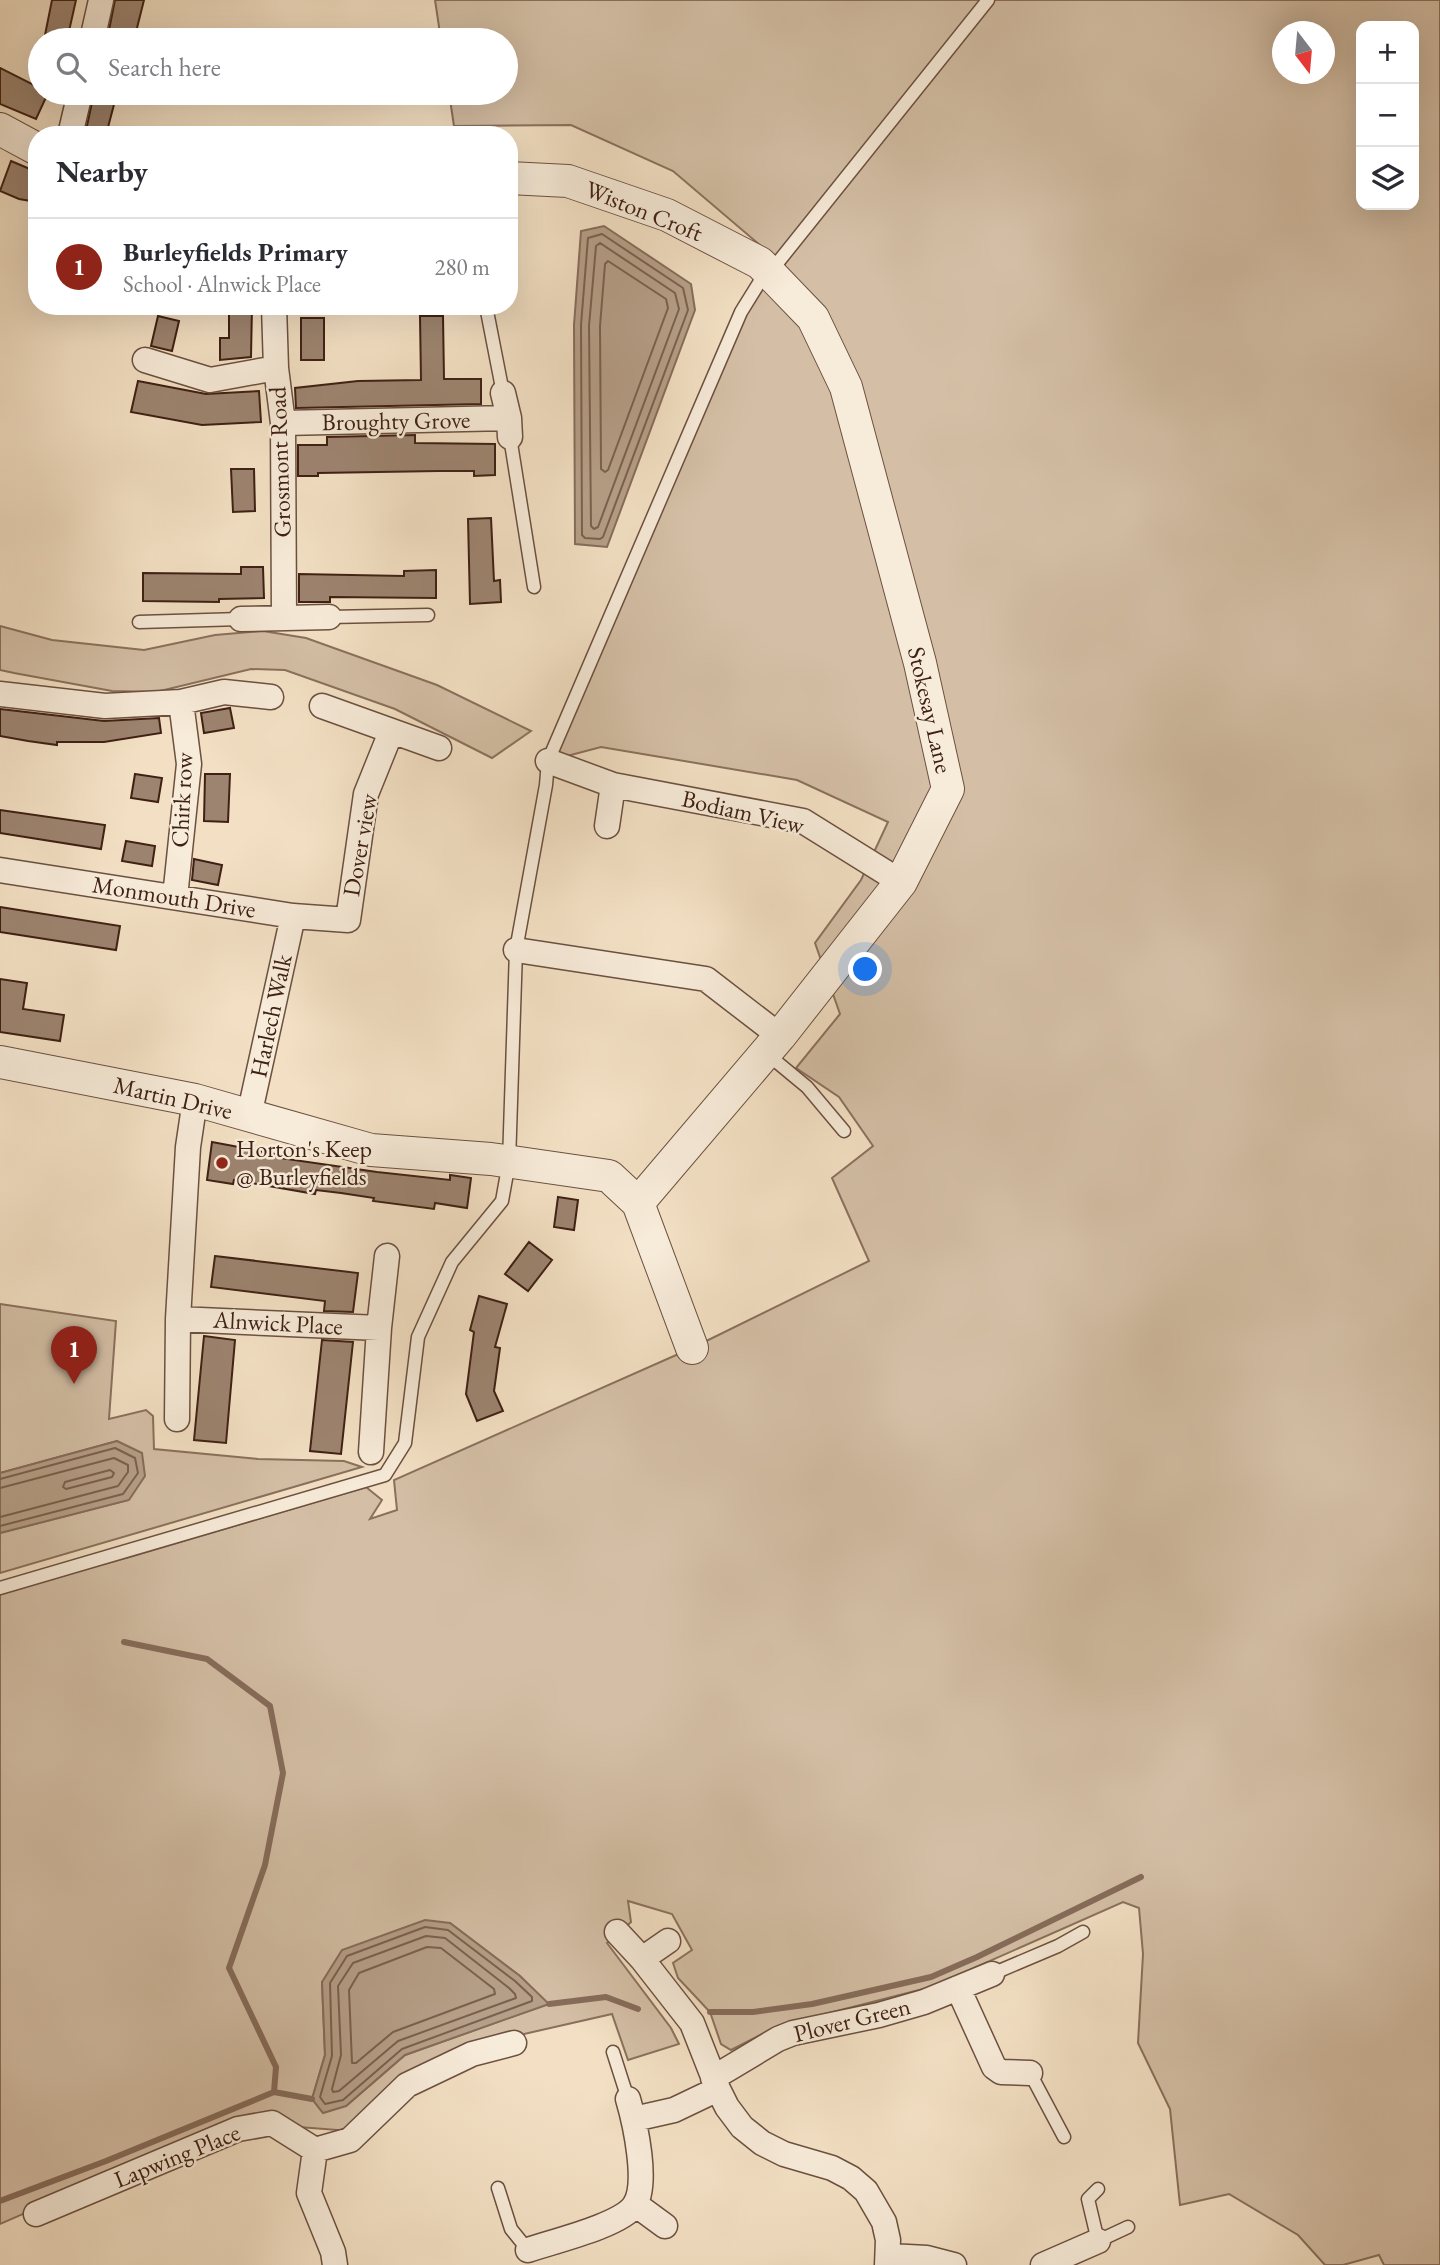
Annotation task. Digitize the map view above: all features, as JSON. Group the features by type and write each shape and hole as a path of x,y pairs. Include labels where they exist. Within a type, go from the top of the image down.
{"street":[{"path":"95,28 101,0"},
{"path":"72,126 77,105"},
{"path":"0,129 28,144"},
{"name":"Wiston Croft","path":"518,178 568,181 667,215 760,263 770,271"},
{"name":"Stokesay Lane","path":"638,1203 773,1044 901,883 948,789 920,663 846,387 813,318 770,271"},
{"name":"Grosmont Road","path":"274,315 276,368 283,423 284,618"},
{"path":"145,360 210,380 276,368"},
{"path":"503,393 509,428"},
{"name":"Broughty Grove","path":"283,423 509,428"},
{"path":"241,619 329,617"},
{"path":"0,694 105,706 180,702 224,692 271,697"},
{"name":"Chirk row","path":"174,897 190,764 180,702"},
{"path":"322,706 439,748"},
{"name":"Dover view","path":"348,920 366,794 391,732"},
{"name":"Bodiam View","path":"548,761 613,785 803,821 901,883"},
{"path":"607,826 613,785"},
{"name":"Monmouth Drive","path":"0,870 293,916 348,920"},
{"name":"Harlech Walk","path":"249,1116 293,916"},
{"path":"516,950 706,979 773,1044"},
{"name":"Martin Drive","path":"0,1062 195,1100 371,1150 509,1162 609,1176 638,1203"},
{"path":"177,1419 178,1319 188,1147 195,1100"},
{"path":"638,1203 692,1348"},
{"name":"Alnwick Place","path":"372,1452 379,1328 387,1256"},
{"name":"Alnwick Place","path":"178,1319 379,1328"},
{"path":"617,1932 642,1959 692,2024 715,2083 727,2107 742,2127 762,2144 784,2154 832,2168 851,2178 866,2191 884,2222 888,2261 927,2258 954,2265"},
{"path":"642,1959 668,1941"},
{"name":"Plover Green","path":"631,2109 674,2110 778,2039 793,2033 879,2015 924,2001 992,1974"},
{"path":"958,1988 994,2067 1001,2072 1030,2073"},
{"path":"335,2265 309,2193 315,2150 350,2140 407,2085 472,2054 513,2043"},
{"path":"528,2250 612,2222 628,2213 635,2204 640,2192 640,2173 631,2109"},
{"name":"Lapwing Place","path":"36,2214 238,2129 271,2123 315,2150"},
{"path":"635,2204 665,2226"},
{"path":"1043,2265 1098,2241"}],"lane":[{"path":"0,1588 385,1475 405,1443 418,1338 452,1262 502,1201 509,1162 516,950 548,761 741,312 759,283 988,0"},
{"path":"487,315 503,393"},
{"path":"509,428 534,587"},
{"path":"329,617 428,615"},
{"path":"139,622 241,619"},
{"path":"773,1044 844,1131"},
{"path":"992,1974 1058,1946 1083,1932"},
{"path":"613,2052 631,2109"},
{"path":"1030,2073 1064,2137"},
{"path":"498,2188 512,2229 528,2250"},
{"path":"1098,2189 1088,2199 1098,2241 1128,2227"}],"shaded area":[{"path":"435,0 1440,0 1440,2265 1384,2265 1379,2255 1343,2265 1325,2265 1298,2235 1229,2194 1180,2205 1170,2109 1138,2043 1143,1954 1139,1908 1123,1902 931,1987 778,2026 731,2050 721,2044 710,2012 678,1978 673,1963 692,1950 672,1914 628,1901 631,1922 607,1943 671,2028 679,2044 628,2060 612,2014 502,2039 350,2131 234,2122 0,2224 0,1592 366,1487 382,1500 370,1519 397,1510 394,1480 692,1348 869,1261 832,1178 873,1146 839,1097 796,1068 840,1014 815,943 861,880 888,822 797,780 601,747 548,761 767,251 673,171 571,125 454,126 451,105 518,105 518,28 439,28","holes":["450,1923 520,1976 548,2004 405,2055 346,2106 312,2099 325,2055 322,1982"]},
{"path":"0,626 52,640 144,650 215,635 263,631 306,638 437,685 531,731 492,758 395,709 285,670 251,669 156,692 112,691 14,673 0,670"},
{"path":"0,1304 116,1321 109,1419 146,1410 153,1416 154,1449 258,1459 344,1461 362,1467 0,1573 0,1533 128,1500 117,1441 0,1473"}],"water":[{"path":"604,226 691,284 695,310 607,547 575,544 574,325 581,231"},
{"path":"117,1441 142,1453 145,1476 129,1500 0,1533 0,1473"},
{"path":"425,1920 450,1923 520,1976 549,2004 405,2055 346,2106 323,2113 312,2099 325,2055 322,1982 342,1950"}],"building":[{"path":"52,0 76,0 70,28 46,28"},
{"path":"115,0 144,0 137,28 109,28"},
{"path":"0,68 28,82 28,105 42,105 36,119 0,104"},
{"path":"91,105 114,105 108,126 87,126"},
{"path":"11,161 28,168 28,200 0,191"},
{"path":"229,315 252,315 251,357 220,360 220,338 229,338"},
{"path":"158,316 179,321 172,351 151,346"},
{"path":"420,316 443,316 444,379 481,379 481,404 296,408 295,388 358,381 421,380"},
{"path":"301,318 324,318 324,360 301,360"},
{"path":"138,381 206,394 259,391 261,422 202,425 131,412"},
{"path":"415,435 415,443 495,444 495,475 474,476 474,471 439,471 318,473 318,476 298,476 298,445 327,445 327,437"},
{"path":"231,469 254,469 255,511 233,512"},
{"path":"491,518 494,581 500,580 501,602 470,604 468,519"},
{"path":"241,567 263,567 264,598 219,599 219,602 143,601 143,573 241,574"},
{"path":"436,570 436,598 330,597 330,602 299,602 299,574 404,576 404,571"},
{"path":"230,708 234,728 204,733 201,713"},
{"path":"0,709 104,721 159,718 161,733 104,742 57,742 57,745 28,741 0,736"},
{"path":"135,774 162,778 158,802 131,798"},
{"path":"205,774 230,774 228,822 204,821"},
{"path":"0,810 105,825 101,849 0,833"},
{"path":"126,841 155,846 152,866 122,861"},
{"path":"194,859 222,865 218,885 192,880"},
{"path":"0,907 120,926 116,950 0,932"},
{"path":"0,979 27,983 23,1009 64,1015 60,1041 0,1032"},
{"path":"212,1142 281,1155 280,1158 377,1172 450,1180 450,1175 471,1178 467,1208 435,1203 434,1209 373,1201 374,1198 341,1193 316,1190 315,1194 234,1180 233,1184 207,1180"},
{"path":"558,1197 578,1200 574,1230 554,1227"},
{"path":"529,1242 552,1260 528,1291 505,1274"},
{"path":"215,1256 358,1273 353,1312 324,1311 325,1301 211,1287"},
{"path":"479,1296 507,1304 495,1347 500,1348 494,1391 503,1411 477,1421 466,1394 474,1332 470,1330"},
{"path":"204,1336 235,1340 226,1443 194,1440"},
{"path":"322,1340 353,1342 341,1454 310,1451"}],"waterway":[{"path":"124,1642 207,1659 270,1706 283,1773 265,1865 229,1968 276,2067 274,2092"},
{"path":"710,2012 753,2012 812,2004 931,1977 1141,1877"},
{"path":"549,2004 606,1997 638,2009"},
{"path":"0,2201 274,2092 312,2099"}],"place":[{"name":"Horton's Keep @ Burleyfields","path":"222,1163"},
{"name":"Burleyfields Primary","path":"74,1384"}]}
